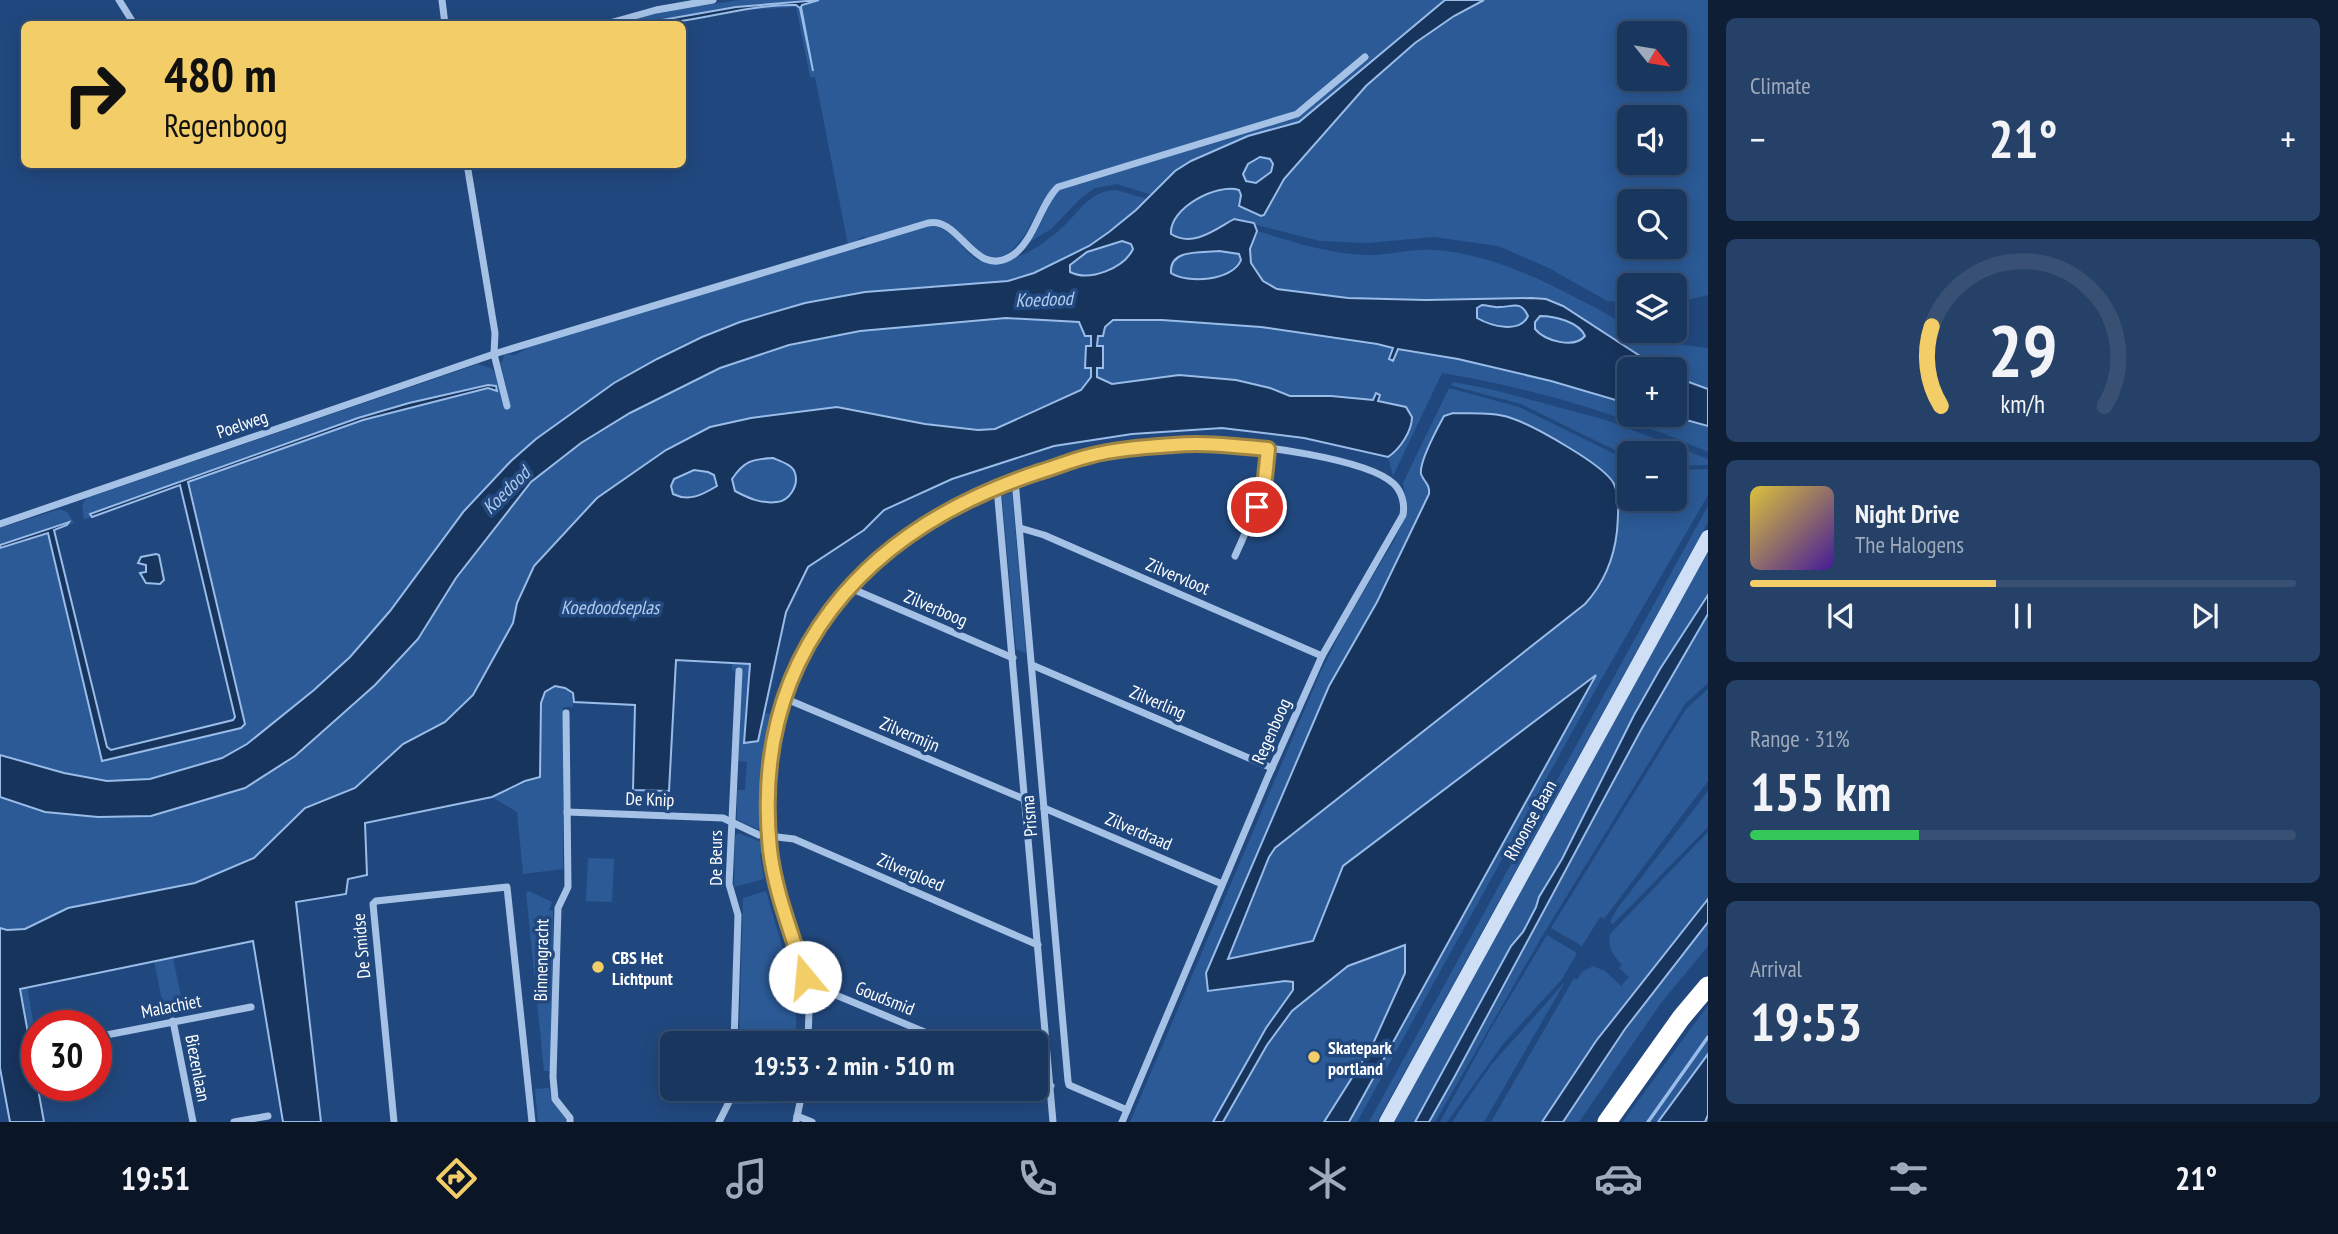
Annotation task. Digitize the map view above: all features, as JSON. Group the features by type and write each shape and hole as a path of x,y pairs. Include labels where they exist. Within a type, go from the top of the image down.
{"highway":[{"path":"1607,1122 1681,1018 1708,986"}],"main road":[{"name":"Rhoonse Baan","path":"1385,1122 1708,537"}],"street":[{"path":"119,0 132,21"},
{"path":"442,0 445,21"},
{"path":"617,21 656,10 713,0"},
{"name":"Poelweg","path":"0,524 494,354 935,222 948,227 981,258 998,260 1009,257 1030,234 1058,187 1297,114 1365,57"},
{"path":"468,168 495,333 494,354 507,406"},
{"name":"Regenboog","path":"808,1031 807,983 775,879 769,836 772,758 784,698 795,671 814,635 848,587 870,565 914,531 952,508 1015,480 1091,455 1213,443 1299,452 1371,472 1392,482 1402,497 1404,507 1401,521 1351,602 1322,656 1122,1122"},
{"path":"1235,556 1257,507 1265,478 1268,449"},
{"name":"Prisma","path":"1015,480 1069,1086 1127,1110"},
{"name":"Prisma","path":"997,488 1053,1122"},
{"name":"Zilvervloot","path":"1020,528 1044,535 1322,656"},
{"name":"Zilverboog","path":"848,587 1013,658"},
{"name":"Zilverling","path":"1031,665 1272,768"},
{"name":"De Beurs","path":"734,1031 738,915 729,884 738,671"},
{"name":"Zilvermijn","path":"784,698 1024,799"},
{"name":"Binnengracht","path":"566,713 568,887 558,908 554,1077 555,1099 570,1118 570,1122"},
{"name":"Zilverdraad","path":"1044,808 1222,884"},
{"name":"De Knip","path":"567,812 723,818 759,835 769,836"},
{"name":"Zilvergloed","path":"769,836 794,839 1038,945"},
{"name":"Binnengracht","path":"508,887 532,1122"},
{"name":"De Smidse","path":"394,1122 373,904 376,901 508,887"},
{"name":"Goudsmid","path":"807,983 922,1031"},
{"name":"Malachiet","path":"112,1034 251,1007"},
{"name":"Biezenlaan","path":"173,1021 193,1122"},
{"path":"719,1122 730,1101"},
{"path":"800,1101 797,1119 812,1122"},
{"path":"234,1122 268,1116"}],"shaded area":[{"path":"739,0 810,0 736,7 656,21 628,21 659,12"},
{"path":"819,0 1445,0 1299,122 1248,136 1202,155 1175,171 1152,195 1117,184 1095,188 1082,197 1051,229 1025,245 1052,198 1062,188 1299,117 1366,59 1293,112 1057,184 1049,192 1018,244 1009,253 997,257 977,251 956,230 936,219 870,238 863,237 848,245 815,77 810,77 796,7 743,10 671,21 720,12 796,5 800,7 813,69 802,5"},
{"path":"1484,0 1708,0 1708,295 1687,300 1687,273 1617,273 1617,302 1607,301 1549,268 1498,246 1434,237 1367,243 1320,241 1234,219 1196,238 1179,238 1171,234 1172,224 1186,207 1219,190 1239,190 1241,195 1238,203 1264,215 1284,179 1366,86 1415,43 1454,16"},
{"path":"1263,156 1272,161 1271,172 1256,183 1244,180 1244,171 1248,164"},
{"path":"1116,190 1148,199 1090,244 1040,271 995,283 872,292 800,305 729,325 662,355 631,373 561,421 511,461 468,508 392,610 354,652 285,714 232,753 197,767 166,775 119,781 79,777 0,755 0,548 48,532 102,761 241,728 187,482 363,420 488,388 497,391 494,385 488,385 358,418 95,512 90,514 92,517 84,519 82,505 87,498 478,364 491,368 507,391 501,364 505,354 515,355 534,344 853,249 864,248 871,243 929,226 947,231 978,260 992,262 1013,258 1049,238 1094,196"},
{"path":"1257,231 1311,247 1339,252 1367,255 1436,250 1487,260 1560,289 1617,320 1617,342 1563,306 1531,298 1348,298 1277,289 1263,281 1251,263 1250,249"},
{"path":"1122,241 1130,243 1133,249 1122,262 1106,271 1088,275 1071,273 1070,265 1087,252"},
{"path":"1194,252 1237,253 1241,257 1239,265 1224,274 1196,280 1171,273 1176,258"},
{"path":"1479,305 1519,306 1528,316 1519,325 1497,325 1477,318 1476,310"},
{"path":"1542,316 1573,324 1585,336 1567,343 1545,337 1535,329 1537,319"},
{"path":"1006,318 1079,322 1085,332 1092,336 1092,346 1086,346 1085,367 1091,368 1091,377 1081,389 995,429 978,430 925,424 899,418 751,418 710,427 666,450 597,498 517,603 513,623 473,695 445,722 403,744 355,789 305,808 254,858 195,883 68,908 25,929 0,928 0,797 45,812 98,817 151,816 245,788 295,756 375,685 418,639 456,578 531,482 581,443 667,392 720,368 789,345 860,331"},
{"path":"1113,320 1162,320 1261,327 1392,348 1395,343 1393,360 1400,345 1507,371 1617,401 1617,417 1510,386 1442,373 1393,476 1388,457 1397,450 1376,394 1373,400 1290,396 1236,380 1179,375 1112,384 1097,377 1103,346 1097,346 1098,336"},
{"path":"1618,343 1676,343 1708,348 1708,389 1687,381 1687,357 1639,357"},
{"path":"1453,382 1494,390 1606,420 1617,424 1617,427 1624,427 1661,441 1617,441 1617,451 1521,404 1451,385"},
{"path":"1449,388 1519,407 1617,455 1617,511 1687,511 1687,470 1708,469 1708,495 1602,678 1357,1122 1349,1122 1595,677 1343,866 1313,941 1228,959 1269,857 1282,842 1585,604 1606,572 1615,537 1614,484 1609,476 1579,454 1514,419 1453,413 1444,416 1421,467 1429,494 1377,602 1329,686 1206,973 1208,991 1285,981 1293,982 1293,990 1266,1028 1213,1122 1130,1122 1321,671 1405,517 1403,483"},
{"path":"1687,420 1708,426 1708,452 1687,443 1687,441 1646,427 1687,427"},
{"path":"1687,451 1708,459 1708,465 1687,466"},
{"path":"773,458 794,470 796,483 789,496 781,501 765,502 734,491 732,479 741,468 754,460"},
{"path":"694,470 708,472 714,476 717,486 701,495 690,497 672,494 674,479"},
{"path":"1012,493 1026,653 1016,649 1002,496"},
{"path":"1708,506 1708,522 1377,1122 1369,1122"},
{"path":"60,509 68,513 74,523 69,525 67,521 0,545 0,528"},
{"path":"1708,550 1708,595 1634,715 1523,932 1511,947 1415,1122 1393,1122"},
{"path":"1708,614 1708,683 1685,704 1544,933 1435,1122 1429,1122 1490,1014 1642,728"},
{"path":"732,663 751,664 758,741 765,713 775,715 766,769 764,824 758,829 737,820 737,790 745,790 747,762 738,761 742,671 732,670"},
{"path":"555,686 573,693 573,707 563,707 563,869 523,874 517,812 492,797 540,777 541,703 545,692"},
{"path":"1708,689 1708,781 1604,919 1600,917 1582,946 1551,928 1686,709"},
{"path":"1708,791 1708,827 1613,924 1610,922 1617,909"},
{"path":"1708,832 1708,899 1596,1041 1542,1122 1491,1122 1574,978 1577,980 1582,972 1593,966 1605,971 1621,986 1629,977 1619,968 1622,965 1612,951 1610,934"},
{"path":"738,833 762,842 763,851 760,854 764,879 734,887 735,837"},
{"path":"588,858 614,859 612,902 586,901"},
{"path":"766,891 796,994 796,1031 739,1031 743,898"},
{"path":"526,892 552,902 549,910 553,911 551,1071 544,1071"},
{"path":"1708,922 1708,946 1661,1003 1579,1122 1563,1122 1625,1029"},
{"path":"1547,935 1577,953 1562,979 1503,1044 1447,1122 1440,1122 1490,1030"},
{"path":"1406,945 1405,973 1372,1046 1324,1122 1223,1122 1267,1045 1292,1011 1348,966"},
{"path":"173,958 183,1006 164,1010 154,961"},
{"path":"1565,982 1484,1122 1452,1122 1491,1065"},
{"path":"27,987 31,1010 24,1010 20,989"},
{"path":"1708,1005 1708,1122 1623,1122 1627,1116"},
{"path":"549,1088 551,1097 568,1118 568,1122 538,1122 535,1089"},
{"path":"735,1101 788,1101 788,1103 733,1104"}],"water":[{"path":"819,0 801,7 813,71 800,8 796,5 757,8 678,21 656,21 736,7"},
{"name":"Koedoodseplas","path":"1445,0 1484,0 1454,16 1415,43 1366,86 1284,179 1264,215 1239,206 1239,190 1219,190 1186,207 1172,224 1171,234 1179,238 1196,238 1234,219 1254,223 1257,231 1250,249 1251,263 1263,281 1277,289 1348,298 1546,299 1563,306 1642,357 1617,357 1617,400 1551,381 1458,359 1398,349 1393,361 1389,359 1393,348 1377,344 1261,327 1162,320 1113,320 1105,327 1103,336 1098,336 1097,346 1103,346 1103,368 1097,368 1097,377 1112,384 1179,375 1236,380 1290,396 1373,400 1376,393 1380,395 1378,401 1406,407 1412,417 1408,434 1388,457 1304,438 1222,428 1132,434 1054,446 952,479 884,510 864,530 808,567 786,612 758,741 744,743 750,664 676,660 669,791 633,790 635,705 574,702 573,693 555,686 545,692 541,703 540,777 492,797 365,823 367,875 348,879 346,894 296,902 321,1122 283,1122 253,941 20,989 24,1010 21,1010 21,1101 40,1101 44,1122 10,1122 0,1068 0,928 25,929 68,908 195,883 254,858 305,808 355,788 403,744 445,722 473,695 513,623 517,603 534,566 597,498 666,450 710,427 751,418 837,407 925,424 978,430 995,429 1081,390 1091,377 1091,368 1085,368 1086,346 1091,346 1091,336 1085,336 1079,322 1006,318 860,331 789,345 720,368 630,413 581,443 531,482 456,578 418,639 375,685 295,756 245,788 151,816 98,817 45,812 0,797 0,755 64,773 107,781 150,779 222,758 247,744 350,657 390,611 464,511 511,461 536,439 614,383 702,337 740,322 805,303 865,292 1008,281 1034,273 1089,246 1109,232 1136,210 1175,171 1248,136 1299,122","holes":["1260,157 1270,159 1273,164 1271,172 1256,183 1246,181 1243,174 1248,164","1122,241 1131,244 1133,249 1122,262 1106,271 1087,275 1070,272 1070,265 1087,252","1219,251 1239,254 1241,260 1236,267 1220,276 1188,279 1171,273 1175,259 1181,256","1482,305 1519,306 1528,316 1519,325 1497,326 1477,318 1477,308","1540,316 1553,317 1578,327 1585,336 1567,343 1552,340 1535,329 1535,322","773,458 794,470 796,478 789,496 781,501 766,502 735,491 732,479 745,465 759,459","694,470 708,472 714,475 717,486 701,495 685,497 673,494 671,486 674,479"]},
{"path":"1687,381 1708,389 1708,426 1687,420"},
{"path":"488,385 496,386 497,391 488,388 363,420 188,482 245,724 241,728 102,761 48,533 0,548 0,545 69,522 54,530 107,747 111,750 233,720 235,717 180,485 92,517 90,514 358,418"},
{"path":"1453,413 1511,418 1567,446 1608,476 1616,489 1618,511 1616,541 1611,561 1598,588 1585,604 1275,848 1228,959 1313,941 1343,866 1596,675 1349,1122 1324,1122 1372,1046 1405,973 1405,945 1348,966 1292,1011 1267,1045 1223,1122 1213,1122 1266,1028 1293,990 1293,982 1208,991 1206,973 1329,686 1377,602 1429,494 1421,469 1429,445 1444,416"},
{"path":"159,555 164,580 160,584 146,583 140,573 146,572 146,565 138,563 141,557"},
{"path":"1708,595 1708,614 1642,728 1455,1076 1429,1122 1415,1122 1511,946 1523,932 1634,715"},
{"path":"1708,899 1708,922 1625,1029 1563,1122 1542,1122 1596,1041"},
{"path":"1708,1054 1708,1115 1705,1122 1658,1122"}],"waterway":[{"path":"1648,1122 1708,1037"}],"place":[{"name":"CBS Het Lichtpunt","path":"598,967"},
{"name":"Skatepark portland","path":"1314,1057"}],"route":[{"path":"805,977 775,879 770,850 769,802 773,744 786,692 805,650 820,625 863,571 914,531 952,508 1015,480 1091,455 1213,443 1268,449 1265,478 1257,507"}],"water label":[{"name":"Koedood","path":"1044,299"},
{"name":"Koedood","path":"506,490"}]}
